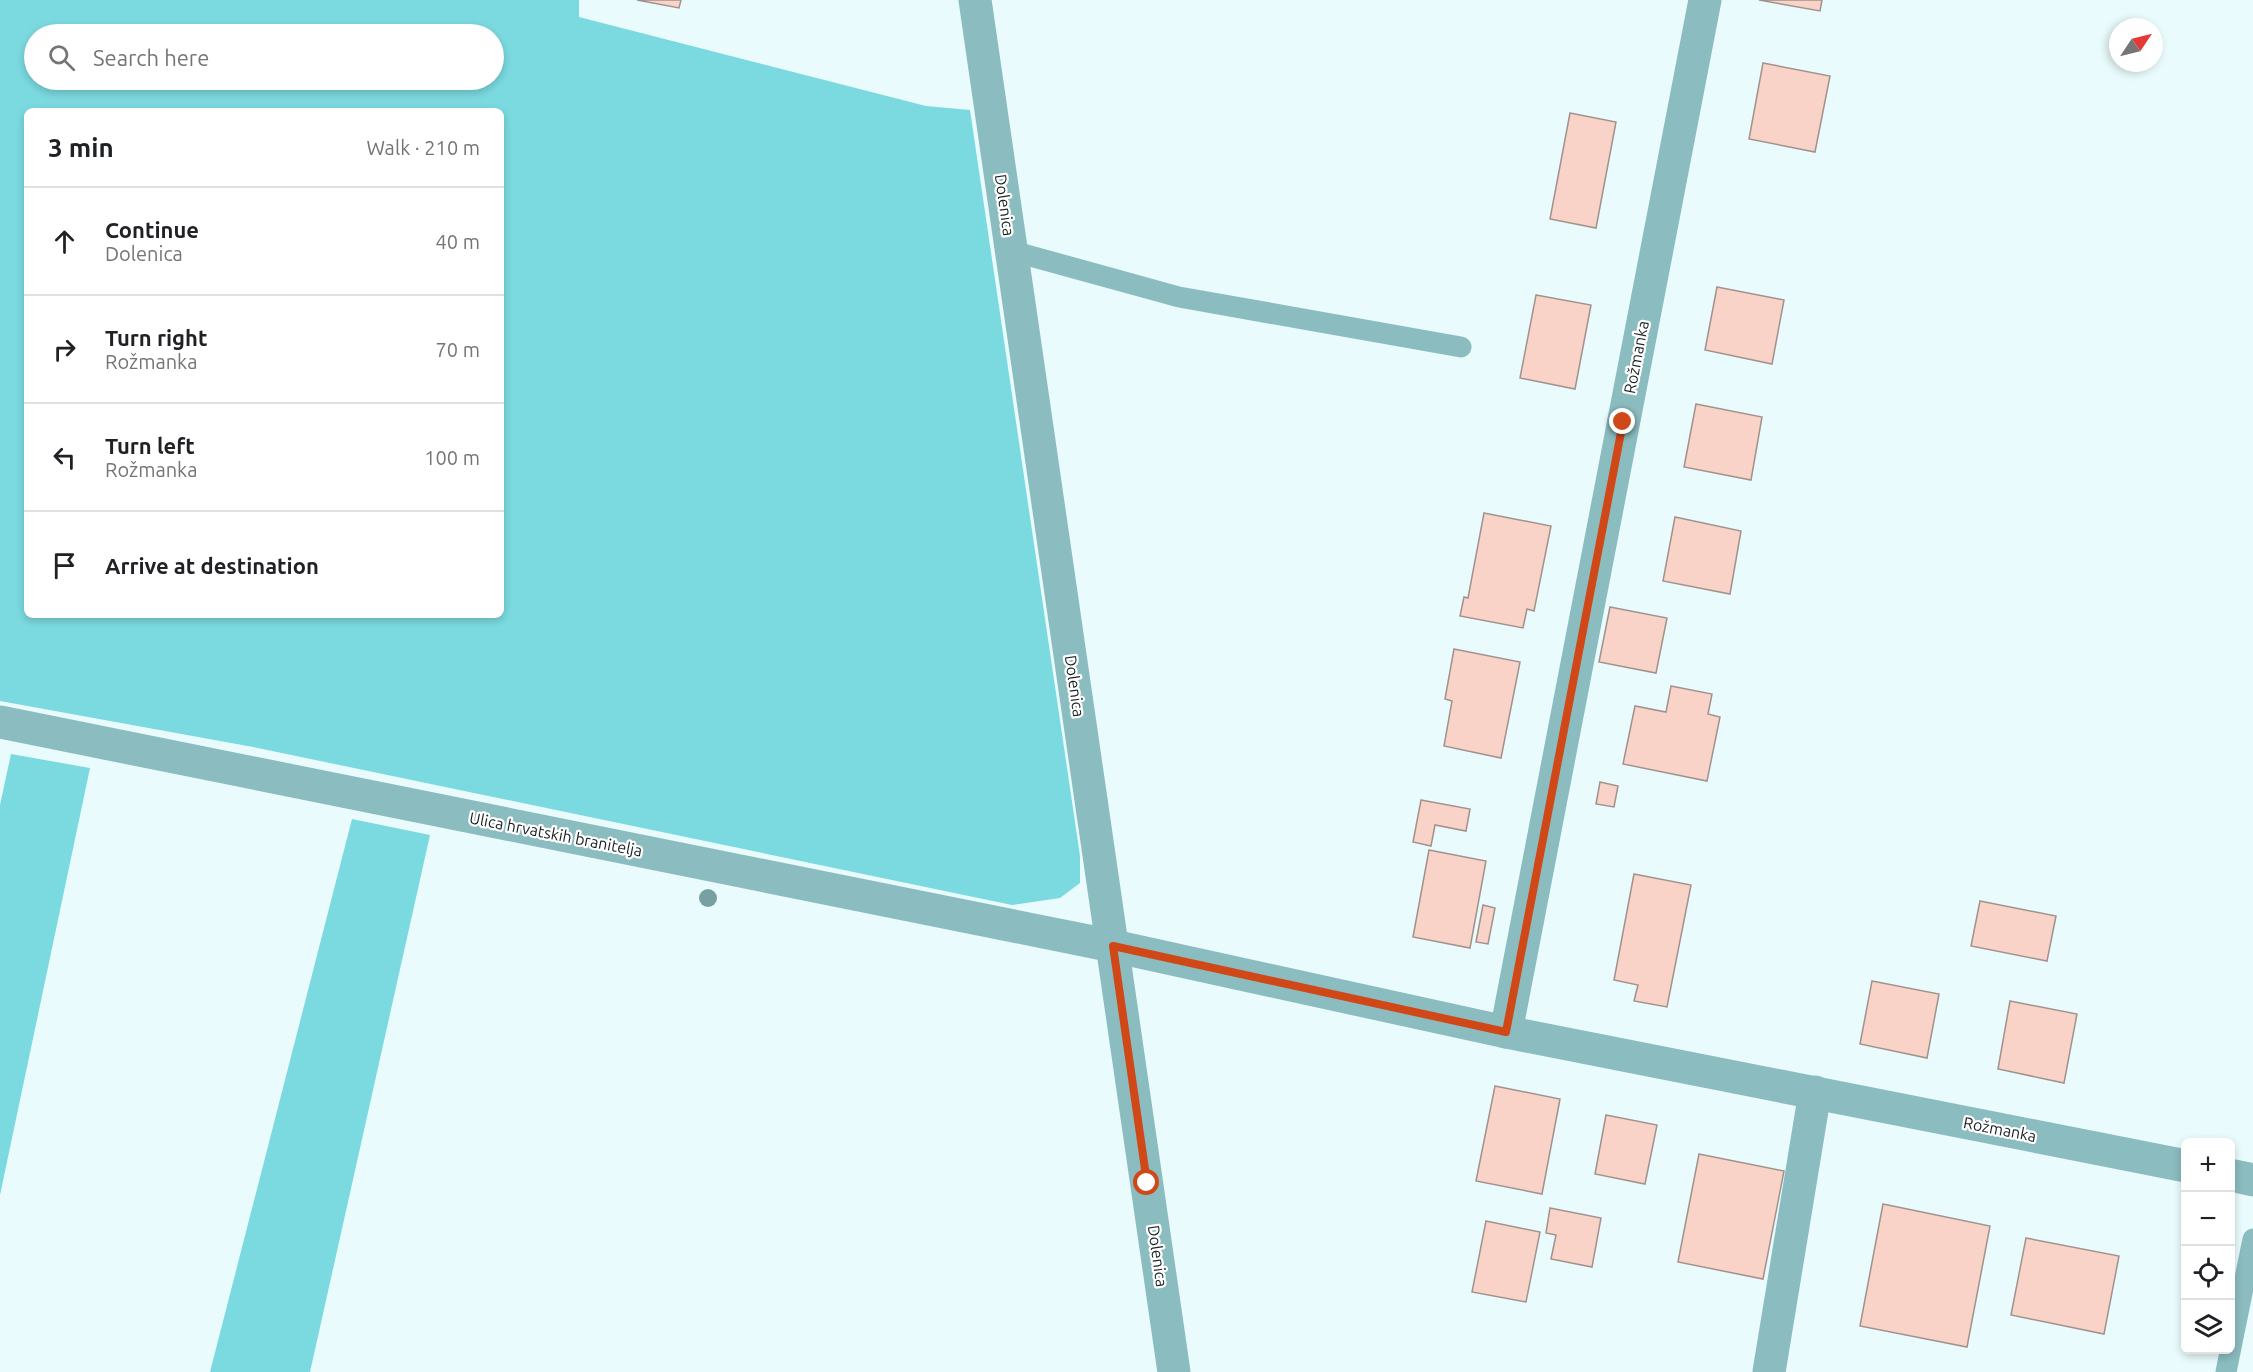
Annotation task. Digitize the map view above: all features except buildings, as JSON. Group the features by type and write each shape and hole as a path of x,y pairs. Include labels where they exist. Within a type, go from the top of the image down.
{"street":[{"name":"Dolenica","path":"975,0 1174,1372"},
{"name":"Rožmanka","path":"1506,1032 1705,0"},
{"name":"Ulica hrvatskih branitelja","path":"0,722 1113,946"},
{"name":"Rožmanka","path":"1113,946 1506,1032 2181,1165"},
{"path":"1769,1372 1815,1092"},
{"path":"2235,1176 2253,1180"}],"lane":[{"path":"1012,251 1179,297 1461,347"},
{"path":"2226,1372 2253,1239"}],"shaded area":[{"path":"0,0 579,0 579,17 926,106 970,110 1080,856 1080,883 1060,898 1012,905 253,747 0,701"},
{"path":"11,754 90,768 0,1195 0,805"},
{"path":"352,819 430,835 310,1372 210,1372"}],"route":[{"path":"1147,1183 1113,946 1506,1032 1623,422"}]}
